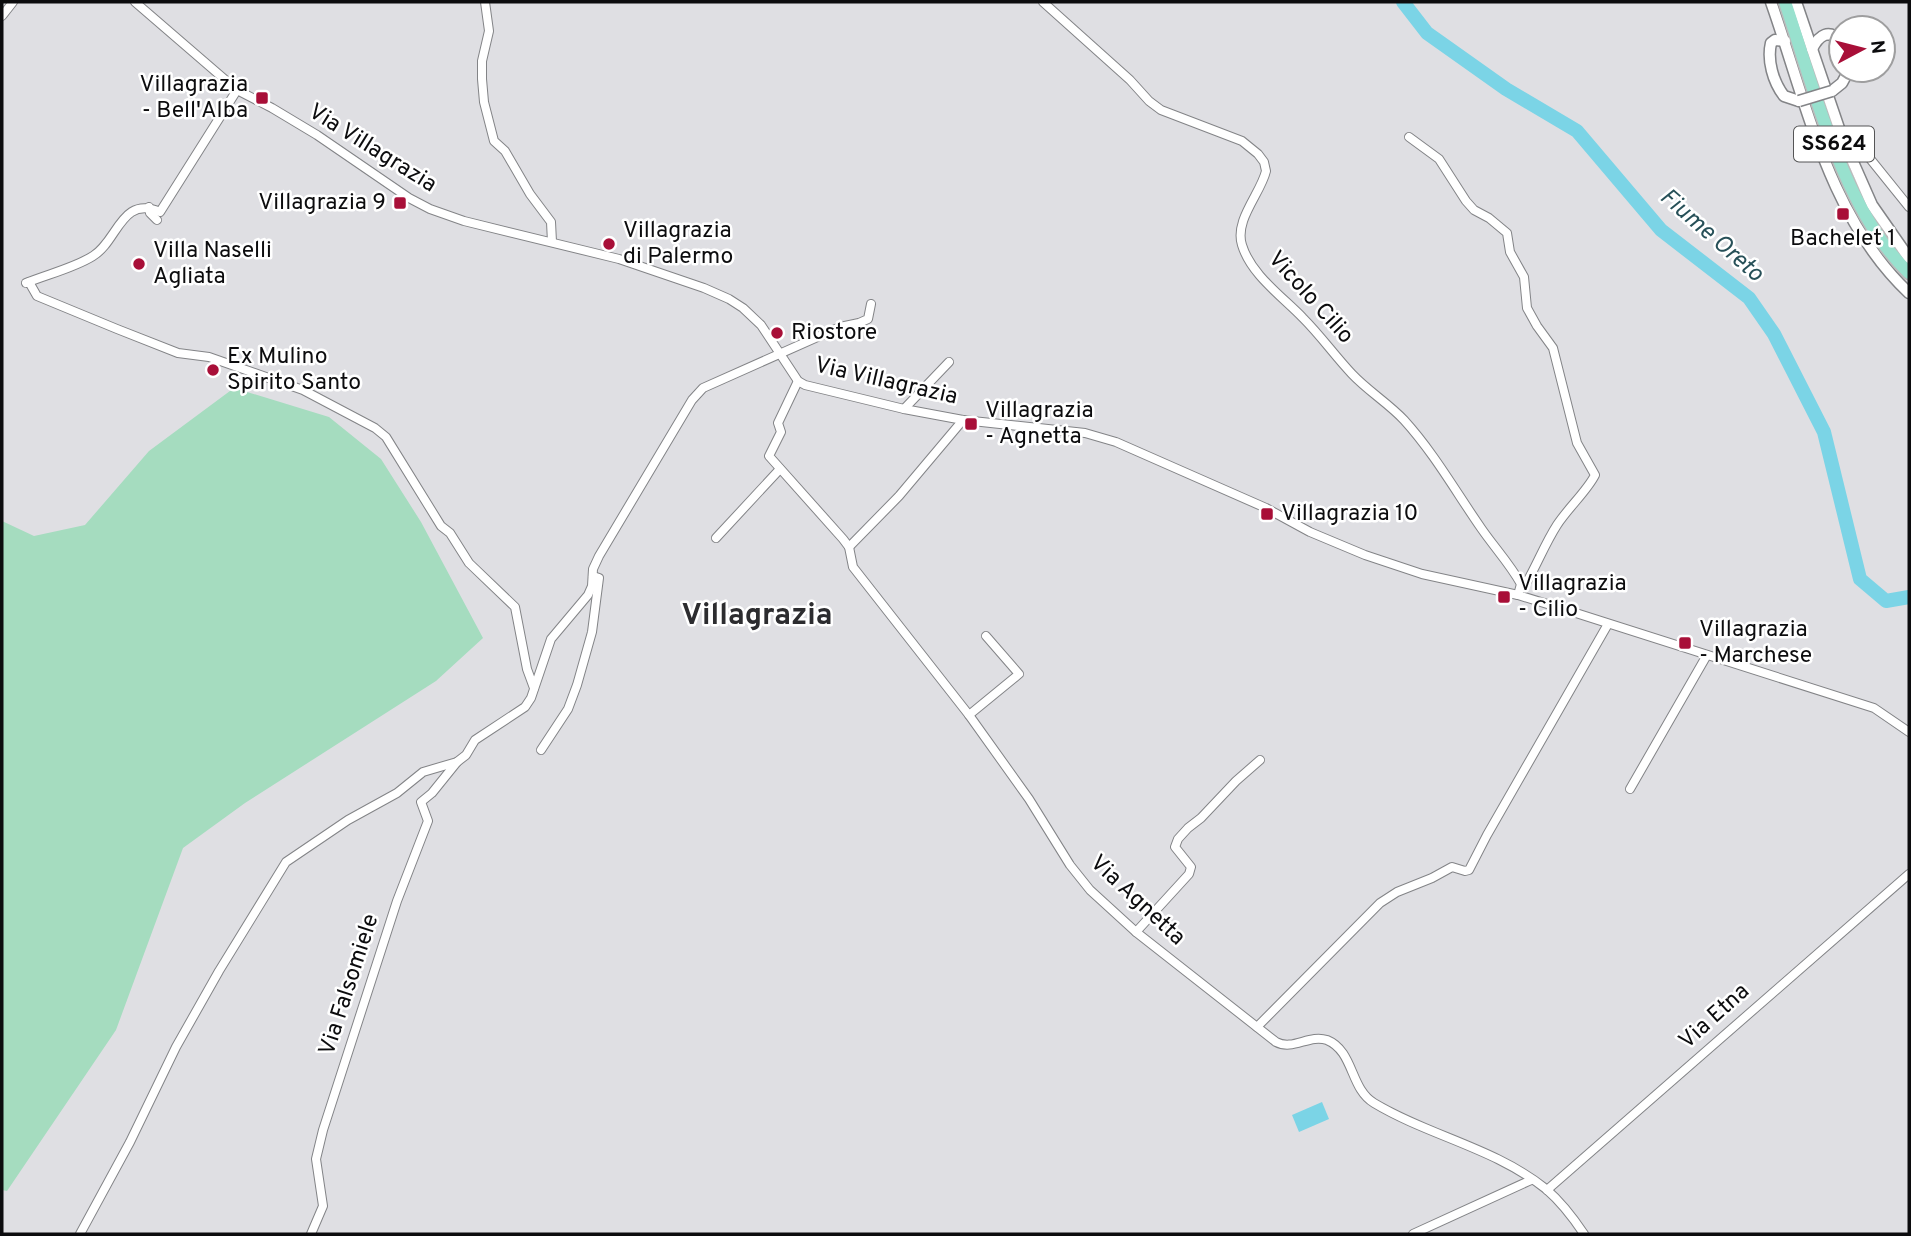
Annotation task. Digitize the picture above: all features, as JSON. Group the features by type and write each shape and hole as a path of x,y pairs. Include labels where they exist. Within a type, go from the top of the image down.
{"main road":[{"path":"1771,2 1821,149 1845,206 1859,234 1875,256 1909,293"},
{"name":"SS624","path":"1785,2 1852,189 1873,228 1909,273"},
{"path":"1796,2 1842,137 1872,205 1909,257"},
{"path":"1812,48 1818,38 1827,34"},
{"path":"1785,41 1775,40 1771,43 1770,59 1774,79 1784,96 1799,101 1832,91 1841,84"}],"street":[{"path":"2,16 13,2"},
{"name":"Via Villagrazia","path":"135,2 210,70 237,90 306,128 409,198 464,221 619,259 729,299 754,317 798,380 815,388 963,420 1085,433 1116,442 1365,555 1422,574 1518,596 1874,708 1909,732"},
{"path":"485,2 489,31 482,61 482,79 484,102 494,141 505,151 530,194 551,222 552,242"},
{"name":"Vicolo Cilio","path":"1043,2 1161,110 1242,141 1258,154 1266,171 1247,214 1241,244 1250,260 1270,286 1305,320 1353,376 1404,420 1521,584"},
{"path":"237,90 160,212 149,207 130,213 94,255 27,283 37,296 178,353 209,357 303,390 375,428 386,437 441,526 450,533 469,563 515,607 527,669 534,688"},
{"path":"1409,136 1439,159 1466,201 1475,210 1507,233 1510,252 1524,277 1527,308 1553,348 1575,436 1595,475 1557,525 1528,580 1521,584 1518,596"},
{"path":"1842,137 1855,140 1909,207"},
{"path":"149,207 150,213 157,220"},
{"path":"80,1234 207,993 286,862 348,820 397,793 422,772 457,762 466,755 475,740 525,707 551,639 588,595 599,556 692,400 703,388 840,327 868,319 871,304"},
{"path":"904,409 949,362"},
{"path":"716,538 780,469 769,456 770,451 781,432 778,424 798,380"},
{"path":"849,547 899,496 963,420"},
{"name":"Via Agnetta","path":"780,469 849,547 853,567 969,715 1029,799 1080,879 1136,932 1283,1046 1308,1039 1328,1041 1338,1046 1366,1097 1435,1134 1477,1149 1547,1190 1584,1234"},
{"path":"541,750 568,709 577,685 594,619 599,578 593,576"},
{"path":"1257,1027 1380,903 1397,892 1452,867 1469,870 1608,624"},
{"path":"969,715 1019,674 986,636"},
{"path":"1630,789 1707,656"},
{"path":"1136,932 1189,874 1191,867 1175,847 1178,839 1260,761"},
{"name":"Via Falsomiele","path":"311,1234 323,1206 316,1159 323,1130 397,901 428,821 421,802 432,793 457,762"},
{"name":"Via Etna","path":"1547,1190 1909,874"},
{"path":"1413,1234 1531,1180"}],"green space":[{"path":"234,388 329,417 381,459 421,522 483,638 436,681 245,803 183,848 116,1030 7,1191 2,1190 2,521 34,536 85,525 149,451"}],"water":[{"path":"1322,1102 1329,1119 1299,1132 1292,1115"}],"waterway":[{"name":"Fiume Oreto","path":"1403,2 1427,33 1506,89 1577,131 1661,230 1749,298 1774,334 1824,432 1860,579 1886,601 1909,597"}],"place":[{"name":"Villagrazia - Bell'Alba","path":"262,98"},
{"name":"Villagrazia 9","path":"400,203"},
{"name":"Bachelet 1","path":"1843,214"},
{"name":"Villagrazia di Palermo","path":"609,244"},
{"name":"Villa Naselli Agliata","path":"139,264"},
{"name":"Riostore","path":"777,333"},
{"name":"Ex Mulino Spirito Santo","path":"213,370"},
{"name":"Villagrazia - Agnetta","path":"971,424"},
{"name":"Villagrazia 10","path":"1267,514"},
{"name":"Villagrazia - Cilio","path":"1504,597"},
{"name":"Villagrazia - Marchese","path":"1685,643"}],"district":[{"name":"Villagrazia","path":"757,616"}]}
